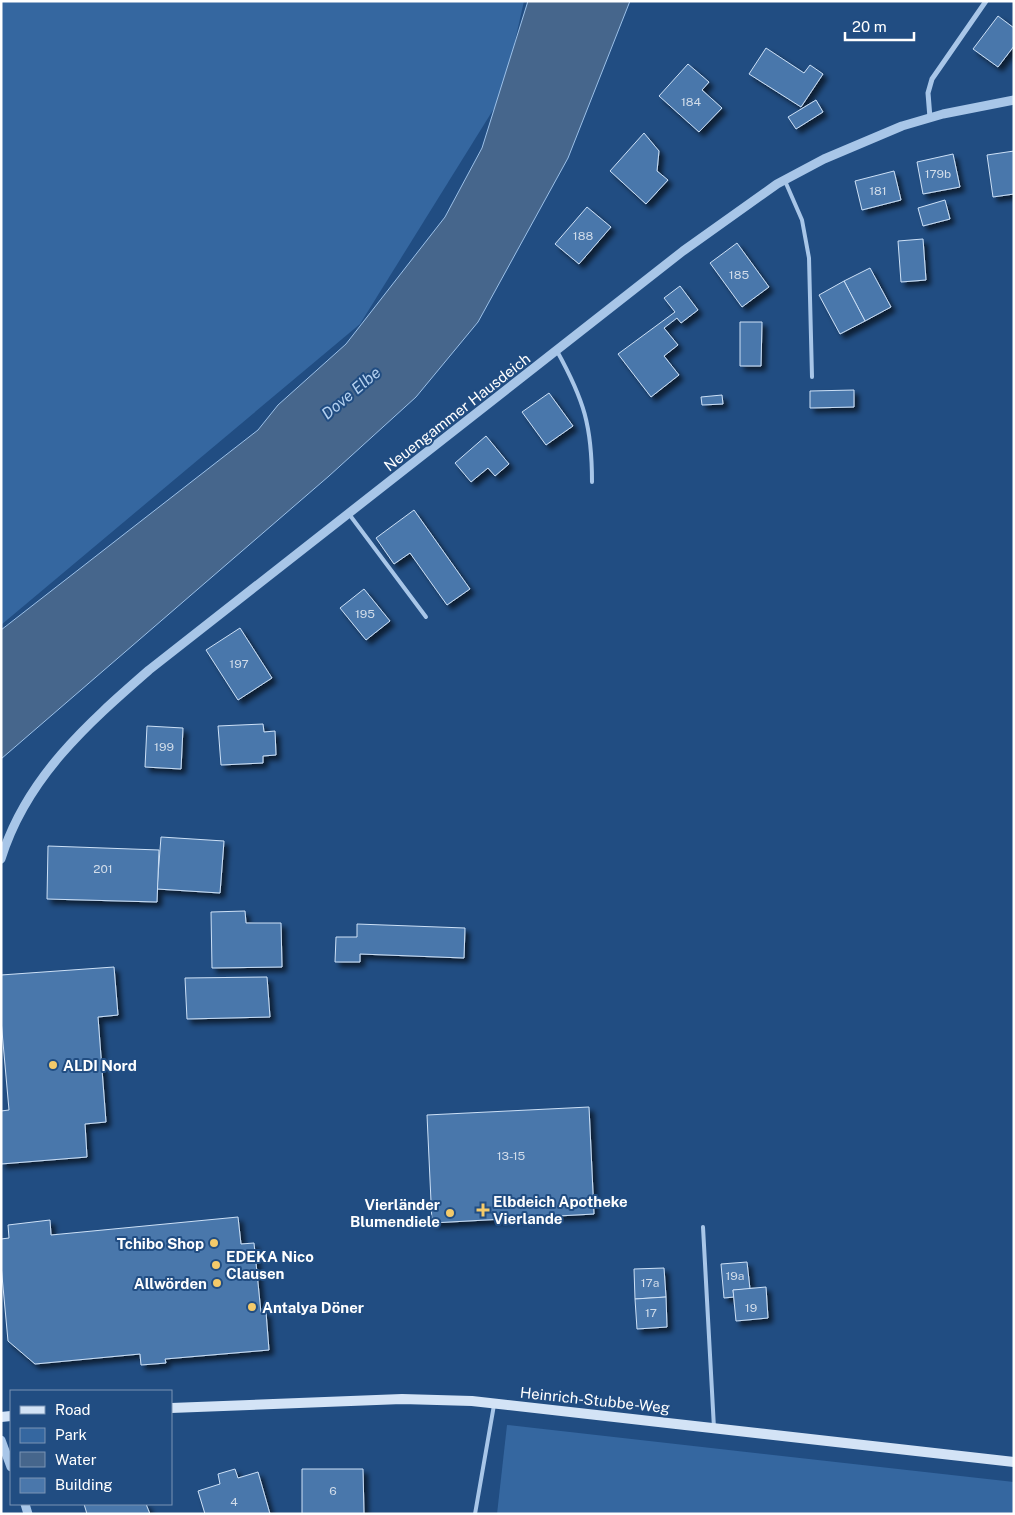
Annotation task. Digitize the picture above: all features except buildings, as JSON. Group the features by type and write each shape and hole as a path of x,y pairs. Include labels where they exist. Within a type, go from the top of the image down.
{"main road":[{"name":"Heinrich-Stubbe-Weg","path":"172,1408 402,1399 494,1404 1014,1462"}],"street":[{"path":"930,118 927,102 932,79 986,1"},
{"name":"Neuengammer Hausdeich","path":"1,859 18,816 36,786 54,760 92,720 149,670 740,208 784,180 855,145 902,126 1014,100"},
{"path":"1,1440 10,1464"}],"lane":[{"path":"784,180 802,220 809,258 812,377"},
{"path":"557,351 576,387 586,417 592,444 592,482"},
{"path":"349,514 426,617"},
{"path":"703,1227 714,1428"},
{"path":"475,1514 494,1404"}],"green space":[{"path":"1,1 524,1 503,94 360,324 1,625"},
{"path":"507,1425 1014,1482 1014,1514 497,1514"}],"water":[{"name":"Dove Elbe","path":"528,1 630,1 568,158 478,322 416,397 329,476 1,759 1,630 258,430 278,405 346,344 445,217 482,148"}],"place":[{"name":"ALDI Nord","path":"53,1065"},
{"name":"Elbdeich Apotheke Vierlande","path":"483,1210"},
{"name":"Vierländer Blumendiele","path":"450,1213"},
{"name":"Tchibo Shop","path":"214,1243"},
{"name":"EDEKA Nico Clausen","path":"216,1265"},
{"name":"Allwörden","path":"217,1283"},
{"name":"Antalya Döner","path":"252,1307"}]}
